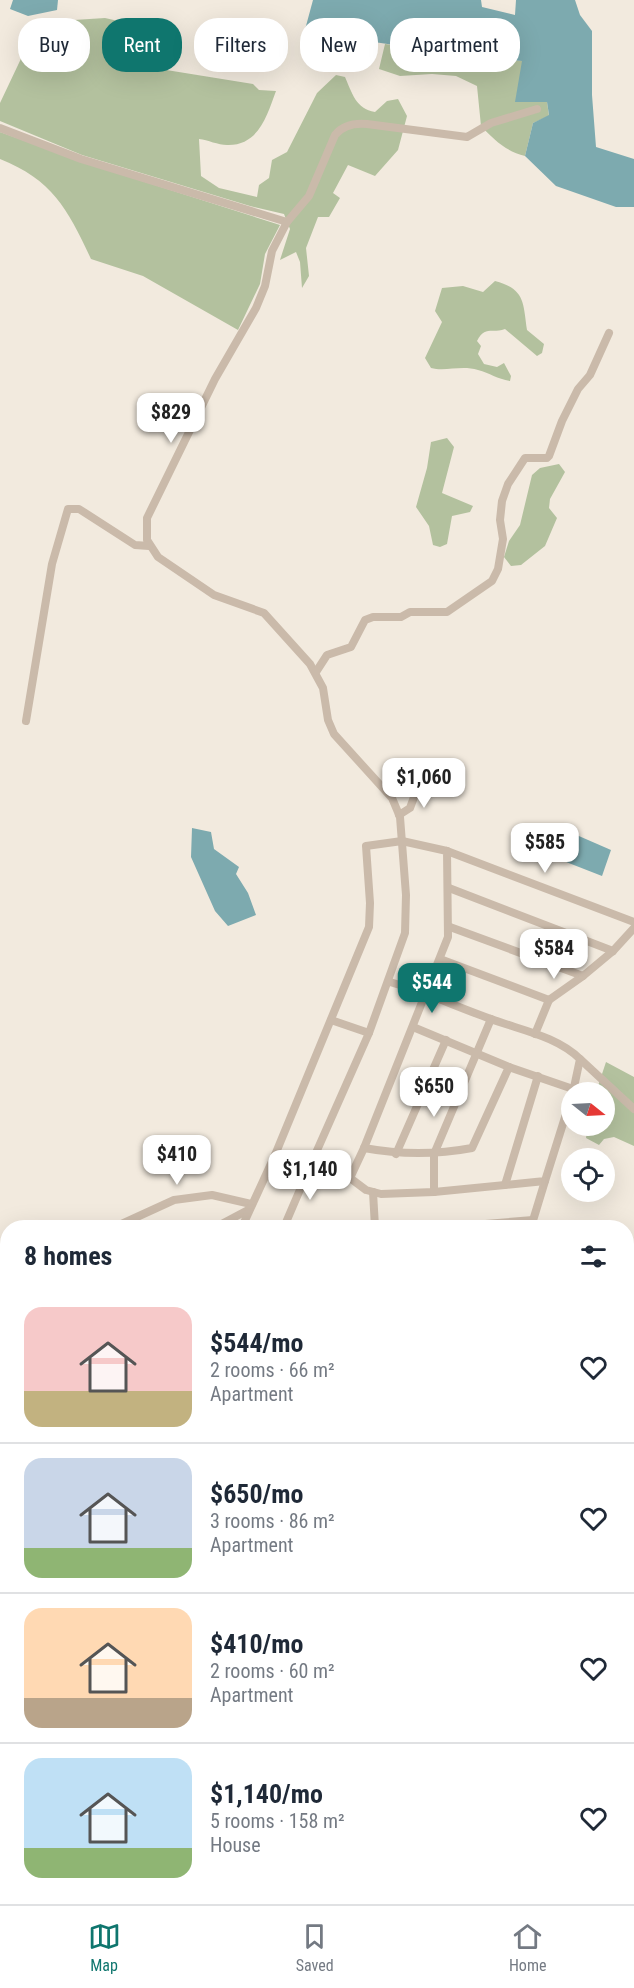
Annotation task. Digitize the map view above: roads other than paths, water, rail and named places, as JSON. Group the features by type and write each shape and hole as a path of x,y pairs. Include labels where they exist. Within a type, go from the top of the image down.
{"street":[{"path":"287,1220 390,982 406,926 399,815 392,798 334,734 328,720 323,688 316,672 264,613 203,590 166,564 149,546 145,534 147,518 215,379 256,308 265,286 272,251 287,222 309,196 335,135 341,129 357,123 466,137 491,123 537,109"},
{"path":"0,128 81,159 287,222"},
{"path":"316,672 327,655 351,647 365,620 373,617 401,617 410,612 447,612 492,580 498,569 503,538 501,511 508,484 525,458 547,458 549,456 578,389 590,375 609,333"},
{"path":"26,721 52,564 68,509 79,509 135,545 149,546"},
{"path":"399,815 410,808 420,780"},
{"path":"244,1220 275,1155 369,927 370,903 366,846 402,841 447,851 634,922"},
{"path":"350,1178 413,1027 450,927 447,851"},
{"path":"449,888 613,951"},
{"path":"450,927 583,976"},
{"path":"535,1034 549,1000 613,951 634,928"},
{"path":"440,959 549,1000"},
{"path":"390,982 426,992 554,1042 580,1059 634,1109"},
{"path":"434,1192 434,1154 491,1019"},
{"path":"331,1020 369,1033"},
{"path":"413,1027 561,1087"},
{"path":"396,1154 446,1040"},
{"path":"574,1082 580,1059"},
{"path":"364,1148 396,1154 434,1154 476,1146 509,1067"},
{"path":"505,1185 538,1076"},
{"path":"533,1220 561,1128"},
{"path":"275,1155 311,1164 350,1178 373,1192 434,1192 545,1181"},
{"path":"373,1192 375,1220"},
{"path":"130,1220 174,1200 212,1195 249,1207"},
{"path":"228,1220 249,1207"}],"water":[{"path":"13,0 58,0 57,10 28,16 10,9"},
{"path":"313,0 481,0 482,7 515,15 516,0 575,0 580,15 592,31 592,95 596,147 634,159 634,207 616,207 556,186 525,156 533,123 549,115 547,102 515,102 522,61 520,61 520,18 390,18 390,44 378,43 378,18 308,18"},
{"path":"549,823 611,850 602,876 538,851"},
{"path":"192,828 211,832 214,849 239,867 236,874 248,893 256,915 228,926 215,911 191,857"}]}
